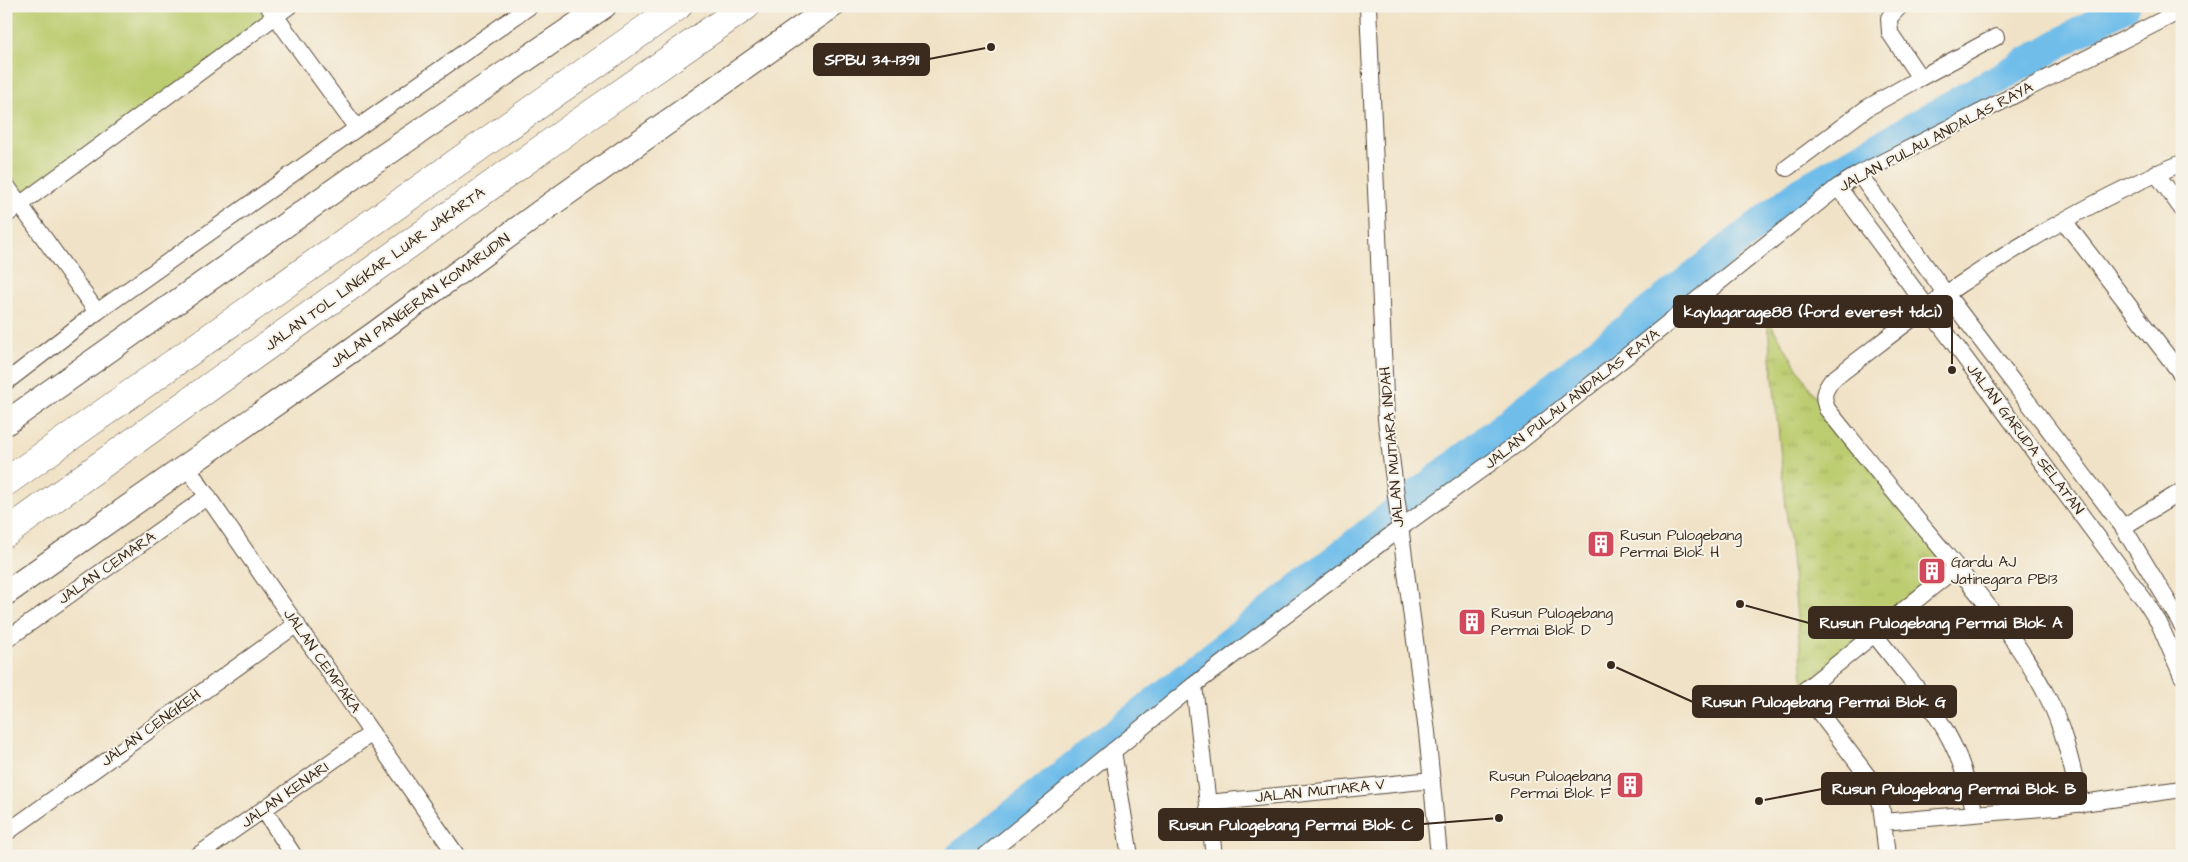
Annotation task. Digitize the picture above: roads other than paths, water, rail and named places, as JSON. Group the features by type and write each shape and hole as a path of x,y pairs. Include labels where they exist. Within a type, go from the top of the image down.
{"highway":[{"path":"6,482 678,6"},
{"name":"JALAN TOL LINGKAR LUAR JAKARTA","path":"6,533 566,132 746,6"}],"street":[{"path":"6,215 271,11 288,6"},
{"path":"6,382 98,312 356,127 530,6"},
{"path":"6,423 363,170 604,6"},
{"name":"JALAN PANGERAN KOMARUDIN","path":"6,593 373,336 585,181 832,6"},
{"name":"JALAN MUTIARA INDAH","path":"1368,6 1384,392 1440,856"},
{"path":"1900,6 1889,18 1890,33 1920,78"},
{"path":"271,11 356,127"},
{"name":"JALAN PULAU ANDALAS RAYA","path":"985,856 1194,685 1399,525 1518,443 1838,187 1859,174 2181,13"},
{"path":"1787,168 1867,108 1996,37"},
{"path":"2081,804 2061,728 2043,688 2019,647 1957,567 1827,408 1823,397 1824,390 1832,380 1946,294 2064,221 2156,173 2182,163"},
{"path":"2156,173 2182,209"},
{"name":"JALAN GARUDA SELATAN","path":"1859,174 1946,294 2123,526 2182,625"},
{"path":"6,185 98,312"},
{"name":"JALAN GARUDA SELATAN","path":"1838,187 2145,601 2159,623 2182,676"},
{"path":"2064,221 2182,375"},
{"name":"JALAN CEMPAKA","path":"187,466 457,856"},
{"path":"2123,526 2182,491"},
{"name":"JALAN CEMARA","path":"6,640 208,496"},
{"path":"1887,856 1881,804 1872,782 1804,692 1805,689 1875,635 1957,567"},
{"name":"JALAN CENGKEH","path":"6,833 296,624"},
{"path":"1875,635 1926,703 1950,740 1966,778 1975,814"},
{"path":"1194,685 1214,856"},
{"name":"JALAN KENARI","path":"197,856 372,733"},
{"path":"1113,751 1130,856"},
{"name":"JALAN MUTIARA V","path":"1208,803 1432,780"},
{"path":"1883,822 2081,804 2182,789"},
{"path":"264,810 294,856"}],"waterway":[{"path":"960,856 1801,191 2125,6"}],"place":[{"name":"SPBU 34-13911","path":"991,47"},
{"name":"kaylagarage88 (ford everest tdci)","path":"1952,370"},
{"name":"Rusun Pulogebang Permai Blok H","path":"1601,544"},
{"name":"Gardu AJ Jatinegara PB13","path":"1932,571"},
{"name":"Rusun Pulogebang Permai Blok A","path":"1740,604"},
{"name":"Rusun Pulogebang Permai Blok D","path":"1472,622"},
{"name":"Rusun Pulogebang Permai Blok G","path":"1611,665"},
{"name":"Rusun Pulogebang Permai Blok F","path":"1630,785"},
{"name":"Rusun Pulogebang Permai Blok B","path":"1759,801"},
{"name":"Rusun Pulogebang Permai Blok C","path":"1499,818"}]}
